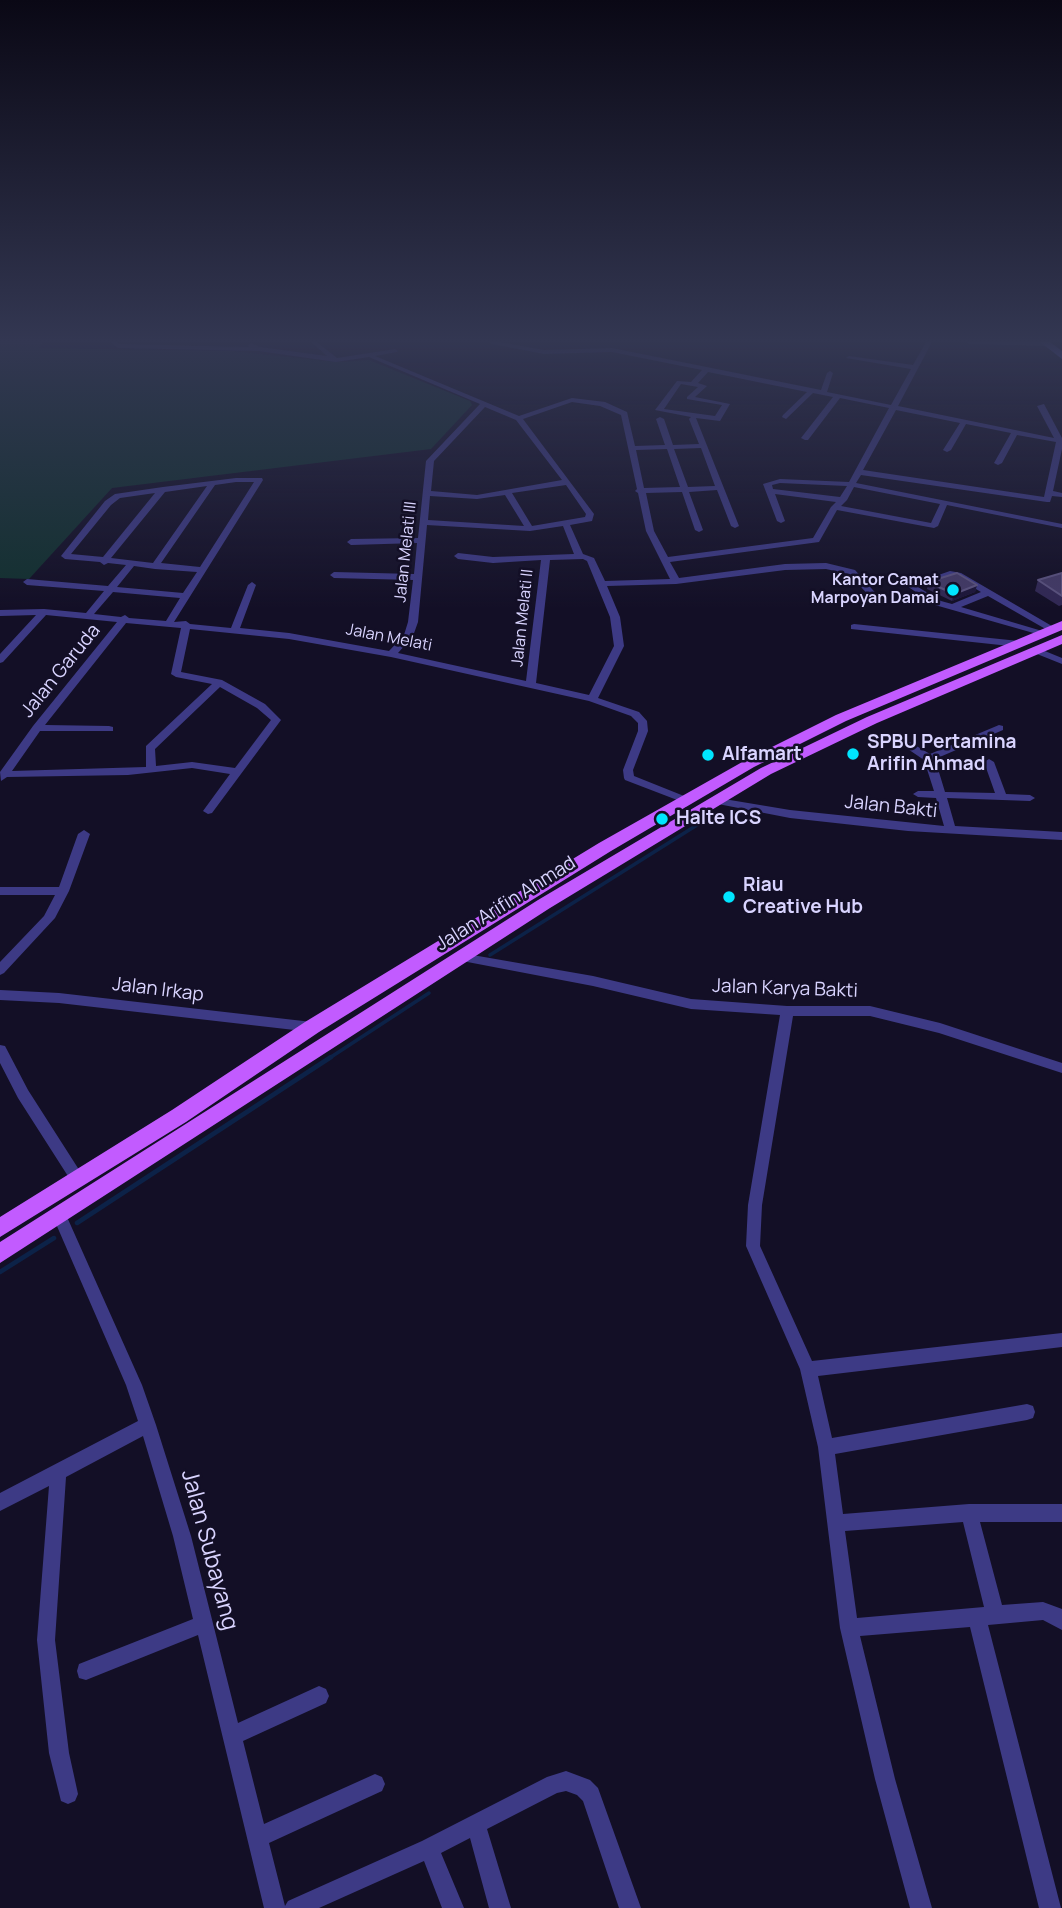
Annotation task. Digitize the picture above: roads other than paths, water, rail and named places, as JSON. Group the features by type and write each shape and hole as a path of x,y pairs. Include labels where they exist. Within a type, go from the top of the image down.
{"main road":[{"name":"Jalan Arifin Ahmad","path":"0,1254 60,1217 359,1010 685,800 786,743 947,681 1055,632"},
{"name":"Jalan Arifin Ahmad","path":"0,1228 312,1027 359,1010 461,957 801,753 947,681"}],"street":[{"name":"Jalan Melati III","path":"391,654 410,631 419,540 434,455 457,431"},
{"path":"423,522 530,529 566,524 590,517 529,431"},
{"path":"627,431 650,531 676,581"},
{"path":"664,431 699,530"},
{"path":"698,431 735,526"},
{"path":"805,438 810,431"},
{"path":"666,560 814,542 835,507 843,500 880,431"},
{"path":"947,450 958,431"},
{"path":"1009,431 1060,440"},
{"path":"858,472 1047,500 1060,440 1055,431"},
{"path":"998,463 1015,432"},
{"path":"630,448 704,446"},
{"path":"169,623 259,480 124,494 111,500 65,556 202,570"},
{"path":"781,521 768,483 775,481 852,484 1062,526"},
{"path":"426,493 470,497 567,482"},
{"path":"155,566 213,483"},
{"path":"639,491 720,488"},
{"path":"104,562 163,489"},
{"path":"770,491 843,500"},
{"path":"508,492 530,529"},
{"path":"1049,493 1062,495"},
{"path":"835,507 934,526 944,503"},
{"path":"566,524 579,555"},
{"path":"351,542 419,540"},
{"path":"458,555 493,560 579,555 590,558 615,617 619,646 592,699"},
{"name":"Jalan Melati II","path":"531,683 546,557"},
{"path":"89,615 132,564"},
{"path":"601,584 676,581 785,566 825,566 852,572 876,598"},
{"path":"950,574 958,575 1055,632 938,603 911,586 950,574"},
{"path":"334,575 417,577"},
{"path":"27,582 187,596"},
{"path":"235,630 252,585"},
{"path":"953,607 989,592"},
{"path":"0,660 44,612"},
{"name":"Jalan Melati","path":"0,613 89,615 299,637 531,683 592,699 635,713 643,723 643,731 628,770 629,778 685,800"},
{"name":"Jalan Garuda","path":"2,777 37,728 125,618"},
{"path":"186,624 176,674 219,682 261,706 276,719 208,811"},
{"path":"854,627 1027,647 1062,661"},
{"path":"150,770 150,748 219,682"},
{"path":"37,728 109,729"},
{"path":"929,758 999,728"},
{"path":"904,743 929,758 951,830"},
{"path":"989,762 1002,797"},
{"path":"2,777 150,770 192,765 239,772"},
{"path":"918,794 1030,798"},
{"name":"Jalan Bakti","path":"718,801 790,814 951,830 1062,836"},
{"path":"0,970 49,918 63,891 84,834"},
{"path":"0,891 63,891"},
{"name":"Jalan Karya Bakti","path":"461,957 593,981 691,1004 787,1012 870,1012 940,1028 1062,1068"},
{"name":"Jalan Irkap","path":"0,995 59,998 312,1027"},
{"path":"787,1012 752,1239 757,1257 776,1293 808,1369 826,1447 849,1628 884,1779 921,1908"},
{"path":"0,1050 23,1094 78,1180"},
{"name":"Jalan Subayang","path":"60,1217 104,1313 148,1425 182,1536 275,1908"},
{"path":"808,1369 1062,1340"},
{"path":"826,1447 1027,1412"},
{"path":"0,1502 148,1425"},
{"path":"58,1474 46,1640 59,1753 68,1794"},
{"path":"835,1523 969,1513 1062,1513"},
{"path":"969,1513 986,1617 1050,1908"},
{"path":"849,1628 1043,1611 1054,1614 1062,1621"},
{"path":"86,1671 203,1624"},
{"path":"231,1735 319,1696"},
{"path":"295,1908 429,1848 561,1781 583,1787 591,1795 630,1908"},
{"path":"257,1838 374,1784"},
{"path":"476,1825 500,1908"},
{"path":"429,1848 453,1908"}],"waterway":[{"path":"490,955 713,815"},
{"path":"328,1059 429,993"},
{"path":"77,1223 331,1057"},
{"path":"0,1272 54,1238"}],"place":[{"name":"Kantor Camat Marpoyan Damai","path":"953,590"},
{"name":"SPBU Pertamina Arifin Ahmad","path":"853,754"},
{"name":"Alfamart","path":"708,755"},
{"name":"Halte ICS","path":"662,819"},
{"name":"Riau Creative Hub","path":"729,897"}]}
